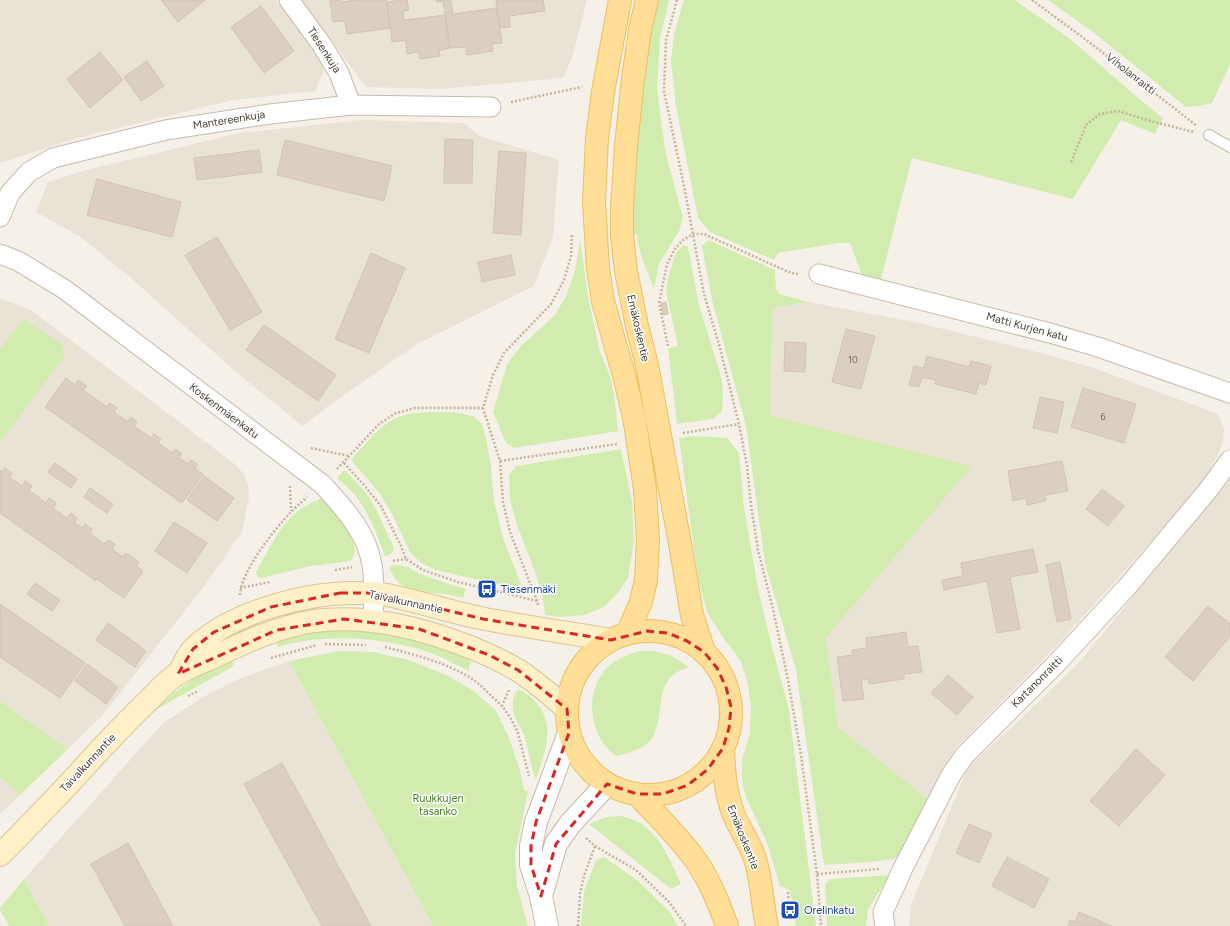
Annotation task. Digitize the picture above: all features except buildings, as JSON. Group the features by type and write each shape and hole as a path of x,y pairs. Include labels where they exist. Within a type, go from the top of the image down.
{"main road":[{"path":"619,637 641,602 646,580 648,540 645,489 634,417 603,301 598,268 594,202 600,115 620,0"},
{"name":"Emäkoskentie","path":"647,0 640,30 626,138 622,235 626,271 637,326 647,365 692,615 704,652"},
{"name":"Taivalkunnantie","path":"178,674 193,649 214,632 241,618 271,607 309,597 340,593 375,593 483,619 533,628 619,637"},
{"name":"Taivalkunnantie","path":"0,855 119,729 158,691 178,674 242,644 277,630 314,621 344,619 373,621 419,629 489,655 518,670 544,688 567,709"},
{"path":"647,631 668,633 687,641 704,652 717,668 726,687 731,707 729,728 723,748 708,769 688,785 663,794 637,794 622,791 607,784 594,774 583,762 574,748 569,733 567,709 572,685 583,664 595,651 619,637 647,631"},
{"name":"Emäkoskentie","path":"723,748 727,796 734,816 746,837 755,860 766,926"},
{"path":"637,794 692,854 717,898 727,926"}],"street":[{"name":"Tiesenkuja","path":"288,0 322,45 340,73 351,105"},
{"name":"Mantereenkuja","path":"0,217 10,194 29,172 53,158 166,130 270,114 351,105 491,107"},
{"name":"Koskenmäenkatu","path":"0,254 18,262 64,289 322,484 348,513 360,533 372,564 375,593 373,621"},
{"name":"Matti Kurjen katu","path":"819,274 1098,347 1230,393"},
{"name":"Kartanonraitti","path":"885,926 883,912 904,866 951,775 965,755 1055,665 1128,587 1209,489 1230,460"},
{"path":"547,926 541,896 530,865 531,846 536,822 569,733"},
{"path":"541,896 556,844 570,824 607,784"}],"lane":[{"path":"1208,135 1230,147"}],"path":[{"path":"677,0 666,40 664,91 684,186 704,294 720,348 739,424 747,466 758,550 788,680 802,755 817,874 821,926"},
{"name":"Viholanraitti","path":"1032,0 1089,42 1208,135"},
{"path":"491,107 582,86 581,94"},
{"path":"1071,162 1086,125 1100,114 1118,110 1154,122 1208,135"},
{"path":"533,628 538,615 537,601 510,532 503,502 500,461 483,408 493,375 504,353 551,304 564,280 571,256 572,233"},
{"path":"668,346 659,303 667,264 675,249 683,240 693,234 704,234 791,274 819,274"},
{"path":"683,433 739,424"},
{"path":"500,461 620,443"},
{"path":"344,463 381,506 406,559 423,570 458,582 537,601"},
{"path":"270,658 320,644 369,645"},
{"path":"384,647 442,664 465,675 484,689 502,706 510,717 518,733 531,784 544,801"},
{"path":"502,706 518,670"},
{"path":"182,700 199,690"},
{"path":"570,824 595,846 636,870 669,902 686,926"},
{"path":"578,926 580,894 584,876 595,846"},
{"path":"817,874 904,866"},
{"path":"788,892 790,926"}],"highlighted area":[{"path":"340,593 375,593 483,619 611,640 647,631 668,633 687,641 704,652 717,668 726,687 731,707 729,728 723,748 708,769 688,785 663,794 637,794 607,784 556,844 541,896 531,865 531,846 536,822 569,733 567,709 518,670 489,655 419,629 344,619 277,630 178,674 193,649 214,632 271,607"}],"shaded area":[{"path":"0,0 276,0 326,66 315,91 233,100 74,139 0,163"},
{"path":"301,0 587,0 572,58 563,78 440,89 366,87"},
{"path":"361,120 463,123 480,136 559,160 553,237 534,286 417,344 324,409 303,426 236,372 133,280 81,237 36,212 48,182 83,171 239,133"},
{"path":"0,298 31,310 236,465 244,474 248,485 249,496 242,532 202,589 101,717 68,749 0,701"},
{"path":"808,302 915,322 1045,354 1094,368 1218,414 1224,429 1223,442 1217,457 1198,489 1062,640 957,747 945,765 929,800 838,727 826,638 971,466 769,415 773,308"},
{"path":"1230,479 1230,926 909,926 911,905 968,767 1024,716 1081,660"},
{"path":"289,661 433,926 49,926 24,879 163,723 205,696 241,678"},
{"path":"0,777 20,795 0,814"}],"green space":[{"path":"656,0 669,0 660,39 657,89 665,150 683,218 679,231 659,264 654,289 641,256 637,235 633,235 632,177 644,66"},
{"path":"684,0 1015,0 1070,39 1163,118 1155,134 1121,120 1073,199 912,158 881,279 862,275 850,243 838,243 778,253 774,260 710,232 698,218 676,107 671,61 674,34"},
{"path":"1048,0 1230,0 1230,64 1212,103 1186,107 1093,32"},
{"path":"580,240 589,302 600,351 611,379 618,431 514,448 506,443 493,412 507,364 520,347 555,315 566,296 575,271"},
{"path":"708,240 775,270 776,289 779,294 808,302 773,308 769,415 972,466 826,638 838,727 929,800 905,847 897,857 892,859 824,865 796,670 765,563 746,426 712,300 702,246"},
{"path":"683,245 688,247 699,305 722,380 723,398 722,411 713,419 677,424 668,348 678,346 666,291 668,278 675,255"},
{"path":"23,319 63,345 64,357 0,441 0,350"},
{"path":"424,412 453,412 473,416 482,424 491,467 494,501 503,538 521,584 514,588 436,570 421,563 410,552 381,495 351,460 383,426 396,418 403,415"},
{"path":"696,436 727,438 739,453 744,507 758,589 789,710 816,926 796,926 790,890 780,886 767,843 746,797 742,781 742,760 750,733 751,705 747,680 740,660 722,636 707,612 698,579 679,438"},
{"path":"621,449 632,502 634,541 628,578 617,594 604,607 584,615 560,617 545,615 542,593 517,525 510,500 509,475 516,466"},
{"path":"343,471 346,471 366,493 375,507 394,548 388,555 385,556 372,524 360,502 337,478"},
{"path":"322,498 336,512 350,535 355,548 354,555 350,561 311,566 261,578 257,576 256,572 287,521 302,508"},
{"path":"394,565 408,567 418,573 466,589 463,598 407,588 397,581 389,567"},
{"path":"345,629 396,632 459,653 472,662 469,666 469,671 428,652 372,640 334,638 278,647 276,638"},
{"name":"Ruukkujen tasanko","path":"339,651 373,652 409,660 446,675 474,691 496,711 509,738 519,767 524,790 528,792 515,853 517,886 528,926 433,926 289,661"},
{"path":"639,651 654,651 672,656 689,667 678,671 666,683 663,690 657,726 651,740 636,750 617,756 607,748 600,738 592,713 592,700 595,687 609,666 627,655"},
{"path":"230,656 234,666 155,710 191,681"},
{"path":"519,689 530,697 540,708 545,717 547,727 546,748 536,780 524,735 516,720 513,710 513,698 516,691"},
{"path":"0,701 68,749 20,795 0,777"},
{"path":"622,816 640,823 654,835 665,850 681,884 671,889 589,824 606,817"},
{"path":"604,857 637,880 669,911 678,926 581,926 584,892 596,860"},
{"path":"890,875 868,909 866,926 827,926 825,884 830,879"},
{"path":"24,879 49,926 9,926 0,910 0,908"}],"place":[{"name":"Tiesenmäki","path":"487,589"},
{"name":"Orelinkatu","path":"790,910"}]}
